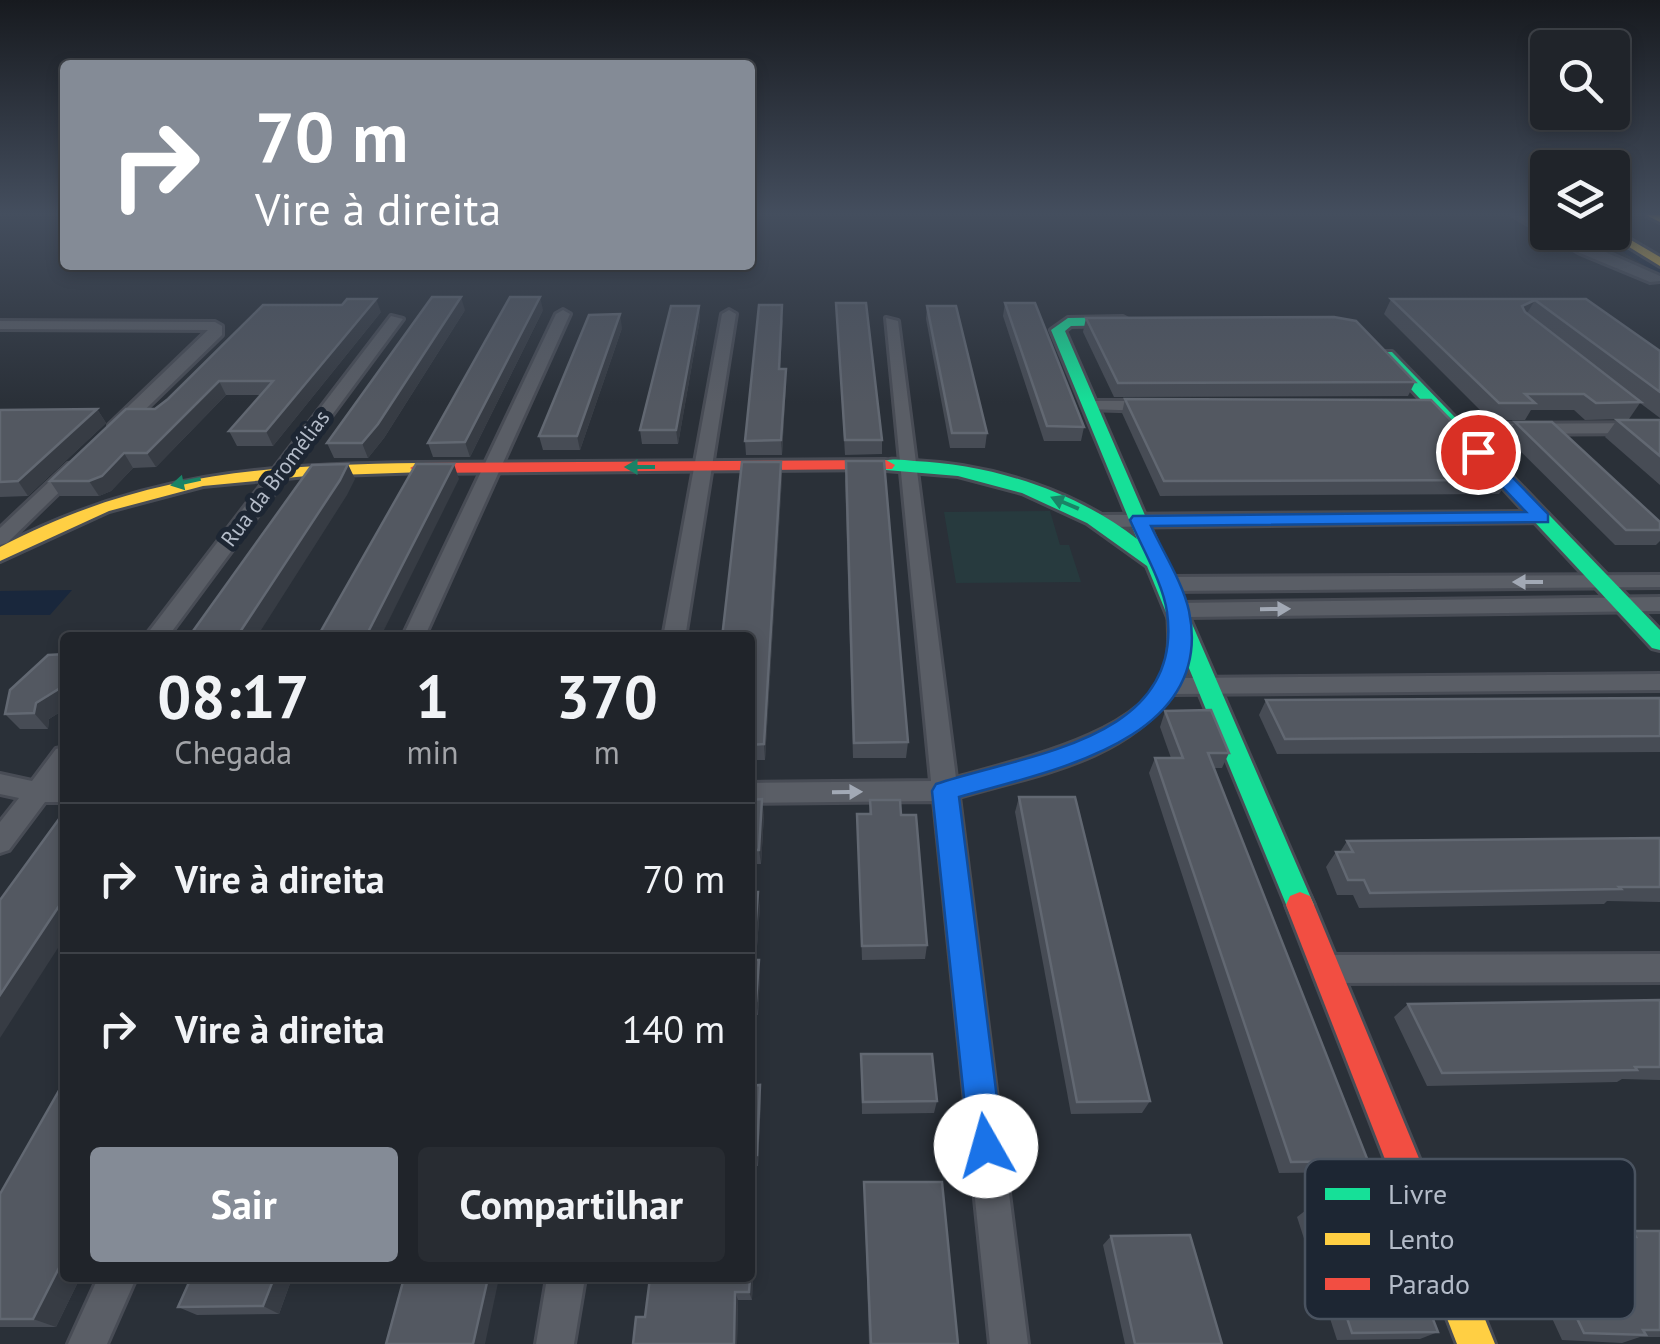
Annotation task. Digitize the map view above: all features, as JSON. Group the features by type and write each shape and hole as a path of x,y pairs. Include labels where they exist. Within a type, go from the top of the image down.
{"main road":[{"path":"1139,321 1072,321 1060,325 1060,335 1210,686 1402,1159"},
{"path":"1366,333 1425,405 1457,430 1660,643"},
{"path":"0,555 81,514 173,484 282,468 908,465 1018,486 1075,506 1136,546 1167,584"},
{"path":"1466,1319 1476,1344"}],"street":[{"path":"1631,278 1660,296"},
{"path":"416,632 563,314"},
{"path":"675,632 729,314"},
{"name":"Rua da Bromélias","path":"159,632 396,319"},
{"path":"891,322 1008,1344"},
{"path":"0,325 215,326 214,334 105,438"},
{"path":"1092,406 1168,406"},
{"path":"114,411 133,411"},
{"path":"1641,416 1658,429"},
{"path":"1457,430 1658,429"},
{"path":"4,531 91,452"},
{"path":"36,505 35,512 44,518 81,514"},
{"path":"1102,521 1542,518"},
{"path":"1167,584 1660,581"},
{"path":"755,793 945,791 1087,750 1145,714 1175,675 1178,610 1660,604"},
{"path":"1167,686 1660,682"},
{"path":"0,842 60,763"},
{"path":"0,784 60,792"},
{"path":"1327,969 1660,968"},
{"path":"87,1344 116,1282"},
{"path":"555,1344 565,1282"}],"green space":[{"path":"1050,511 1060,545 1069,545 1081,582 956,583 944,512"}],"water":[{"path":"72,590 50,615 0,615 0,591"}],"building":[{"path":"432,297 461,297 378,424 362,443 327,443"},
{"path":"510,297 540,297 465,442 428,443"},
{"path":"347,299 376,299 266,431 229,431 273,381 219,381 147,453 124,453 102,476 89,481 50,481 126,409 155,409 168,399 263,305 342,305"},
{"path":"1391,299 1586,299 1660,351 1660,392 1535,300 1522,306 1525,312 1641,402 1596,403 1584,394 1525,394 1535,403 1499,403"},
{"path":"836,303 866,303 882,440 845,440"},
{"path":"1005,303 1035,303 1084,427 1047,426"},
{"path":"759,305 782,305 779,369 786,369 781,440 745,441"},
{"path":"671,306 699,306 676,430 640,430"},
{"path":"927,306 956,306 987,433 952,433"},
{"path":"620,314 577,436 539,436 589,315"},
{"path":"1334,317 1356,321 1415,382 1118,383 1086,318"},
{"path":"1125,399 1431,400 1509,480 1164,481"},
{"path":"97,409 18,481 0,482 0,410"},
{"path":"1617,420 1660,420 1660,456"},
{"path":"1515,422 1552,422 1660,522 1660,530 1626,530"},
{"path":"846,461 884,461 908,742 854,743"},
{"path":"742,462 781,462 764,744 755,745 755,632 723,632"},
{"path":"348,464 240,632 192,632 312,465"},
{"path":"416,464 454,464 368,632 320,632"},
{"path":"60,654 60,688 36,703 34,713 5,714 10,690 48,655"},
{"path":"1660,698 1660,736 1285,739 1266,700"},
{"path":"1211,710 1229,753 1208,753 1367,1159 1291,1162 1155,758 1183,758 1165,711"},
{"path":"1019,797 1075,797 1150,1101 1077,1102"},
{"path":"762,799 759,850 755,850 755,800"},
{"path":"870,800 900,800 901,815 916,815 927,945 862,946 857,814 871,814"},
{"path":"60,819 60,905 0,995 0,900"},
{"path":"1660,838 1660,887 1621,889 1370,893 1364,880 1348,880 1336,852 1353,852 1347,841"},
{"path":"755,960 759,960 756,1001"},
{"path":"1660,1000 1660,1067 1635,1067 1637,1070 1442,1073 1408,1004"},
{"path":"861,1054 932,1054 937,1101 863,1102"},
{"path":"760,1085 757,1155 755,1155 755,1086"},
{"path":"60,1089 60,1266 33,1319 0,1319 0,1194"},
{"path":"864,1182 942,1182 958,1344 871,1344"},
{"path":"1635,1231 1660,1231 1660,1330 1643,1330 1646,1335 1584,1333 1577,1319 1635,1319"},
{"path":"1190,1235 1222,1344 1135,1344 1111,1236"},
{"path":"189,1282 272,1282 263,1306 178,1307"},
{"path":"403,1282 487,1282 473,1344 386,1344"},
{"path":"649,1282 750,1282 749,1292 735,1292 734,1344 633,1344 636,1317 645,1317"},
{"path":"1347,1319 1433,1319 1438,1332 1352,1333"}],"traffic: fast":[{"path":"1123,321 1068,322 1058,330 1300,905"},
{"path":"1387,355 1660,643"},
{"path":"886,465 958,471 1028,489 1093,519 1151,561"}],"traffic: slow":[{"path":"0,555 102,507 203,481 307,470 419,468"},
{"path":"1466,1319 1476,1344"}],"traffic: jam":[{"path":"419,468 886,465"},
{"path":"1300,905 1402,1159"}],"route":[{"path":"986,1146 945,791 1087,750 1145,714 1175,675 1180,634 1178,610 1140,520 1542,518 1478,452"}]}
